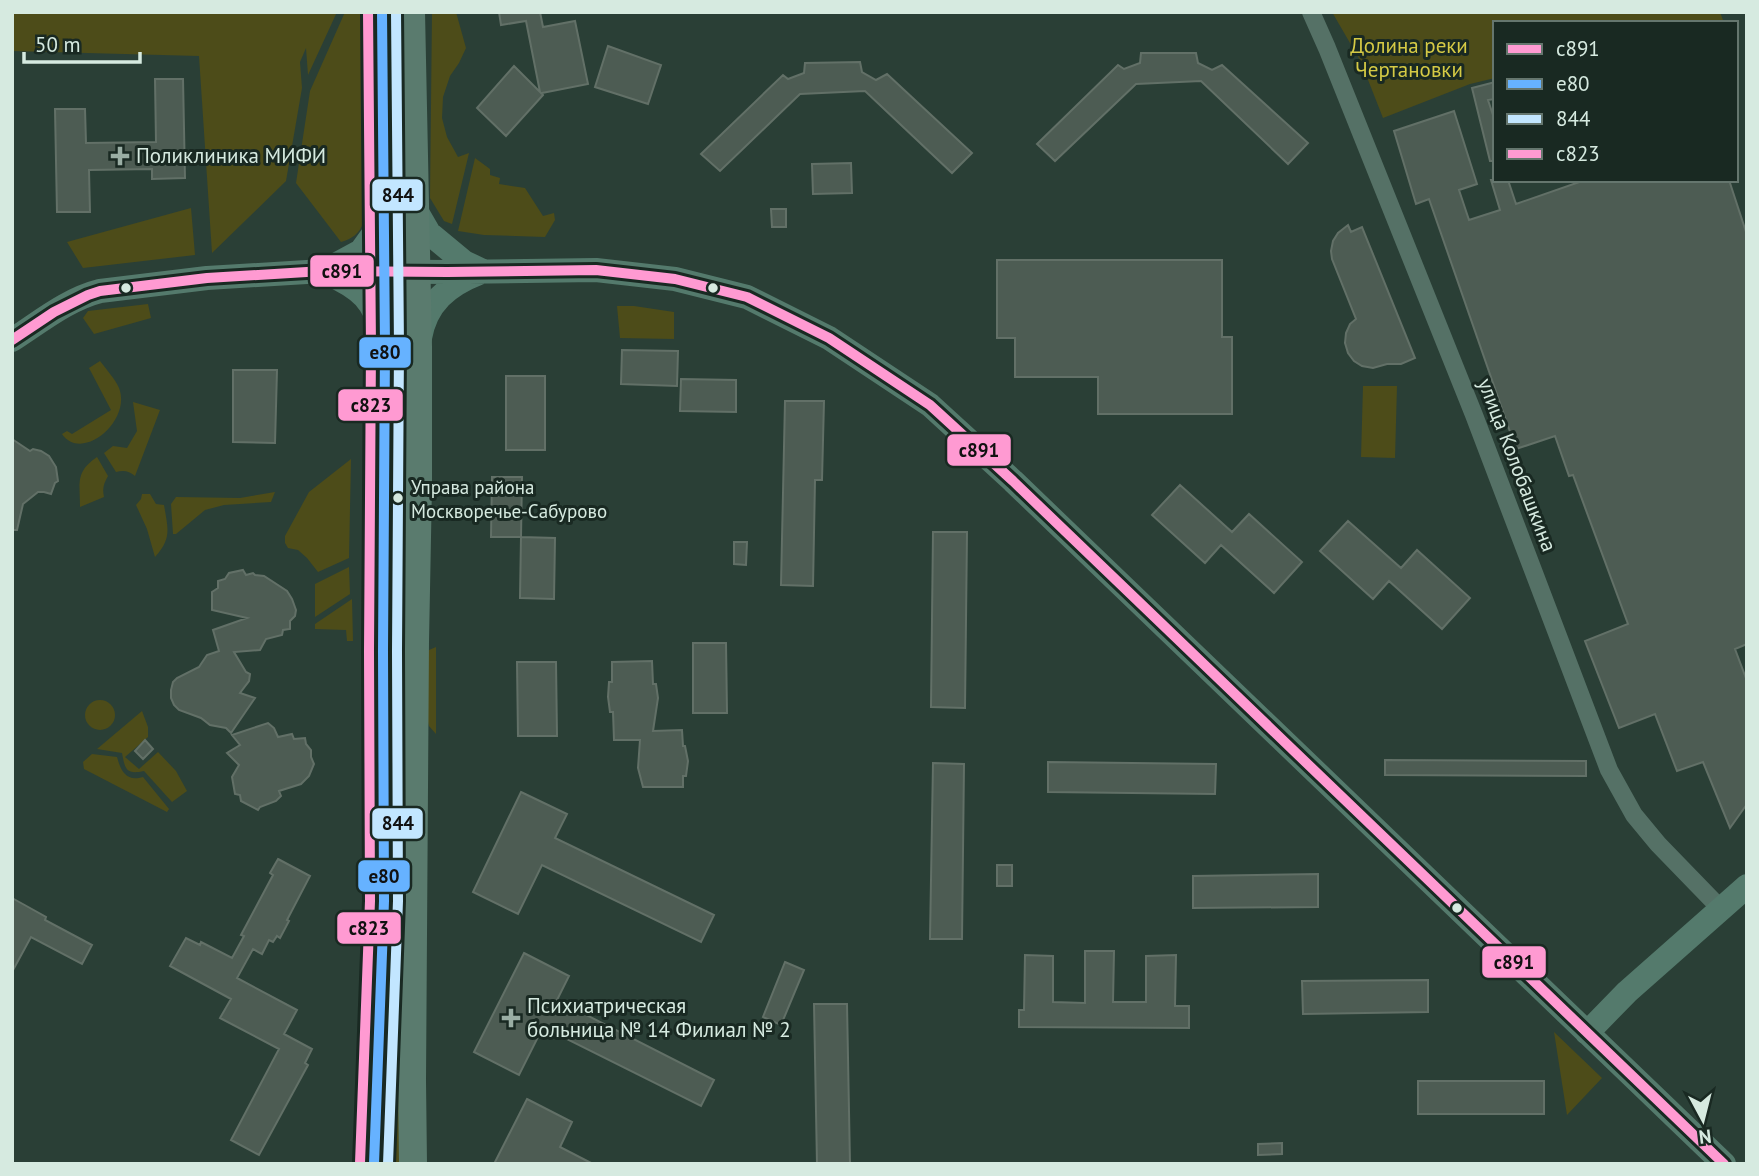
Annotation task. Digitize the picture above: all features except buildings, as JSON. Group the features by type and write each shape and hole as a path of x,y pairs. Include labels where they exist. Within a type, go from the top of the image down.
{"main road":[{"path":"374,1164 384,901 385,347 382,12"},
{"path":"411,12 418,347 413,1164"},
{"path":"323,271 361,251 374,233 383,207"},
{"path":"414,207 429,233 464,261 483,271"},
{"path":"12,340 88,294 100,291 207,278 323,271 596,270 675,279 747,297 815,330 899,383 938,412 1724,1164"},
{"path":"323,271 347,282 364,295 379,319 385,347"},
{"path":"418,347 422,323 434,303 460,281 483,271"},
{"path":"1587,1033 1627,992 1747,886"}],"street":[{"name":"улица Колобашкина","path":"1311,12 1474,415 1609,770 1634,815 1721,909"}],"green space":[{"path":"12,12 337,12 308,75 306,48 300,62 302,88 286,181 212,253 199,56 12,51"},
{"path":"345,12 366,12 363,223 355,235 341,242 296,183 310,91"},
{"path":"432,12 456,12 466,48 450,76 443,97 442,118 447,137 458,157 469,153 452,224 444,221 430,198"},
{"name":"Долина реки Чертановки","path":"1332,12 1720,12 1723,21 1493,21 1493,78 1470,84 1383,118 1361,62"},
{"path":"475,158 490,169 490,175 500,178 499,184 525,188 543,216 554,213 555,220 545,237 484,235 458,231"},
{"path":"191,208 195,255 83,268 67,242"},
{"path":"148,304 151,318 94,334 83,318 88,311"},
{"path":"617,306 674,312 674,339 620,338"},
{"path":"404,340 409,340 401,1164 394,1164"},
{"path":"100,361 119,388 121,401 118,413 112,425 92,441 81,444 71,442 62,434 67,431 72,434 111,410 89,368"},
{"path":"1363,386 1397,386 1395,458 1361,457"},
{"path":"133,402 160,410 135,476 126,471 116,472 104,453 113,446 127,448 137,431"},
{"path":"97,457 108,476 103,491 104,497 80,507 82,473"},
{"path":"351,459 349,558 318,572 298,550 288,548 285,536 309,492"},
{"path":"275,492 271,502 224,505 205,510 173,534 171,504 176,497 240,498"},
{"path":"142,494 150,494 156,504 164,505 166,539 155,557 136,505"},
{"path":"349,567 350,594 315,617 315,584"},
{"path":"352,599 353,641 347,641 346,630 315,629 315,624"},
{"path":"436,647 436,734 429,726 426,715 426,655"},
{"path":"100,700 111,704 115,715 111,726 100,730 89,726 85,715 89,704"},
{"path":"142,711 148,727 148,737 125,757 139,769 158,752 176,771 187,791 172,802 144,771 133,772 127,769 122,753 97,749"},
{"path":"92,754 117,757 125,774 133,778 143,777 169,809 167,812 84,769 83,762"},
{"path":"1554,1032 1602,1078 1567,1115"}],"transit line":[{"name":"с823","path":"360,1163 370,901 371,347 368,12"},
{"name":"е80","path":"374,1164 384,901 385,347 382,12"},
{"name":"844","path":"388,1164 398,901 399,347 396,12"},
{"name":"с891","path":"12,340 54,312 100,291 207,278 323,271 596,270 675,279 747,297 829,338 930,405 1013,481 1724,1164"}],"place":[{"name":"Поликлиника МИФИ","path":"120,156"},
{"name":"Управа района Москворечье-Сабурово","path":"398,498"},
{"name":"Психиатрическая больница № 14 Филиал № 2","path":"511,1018"}]}
